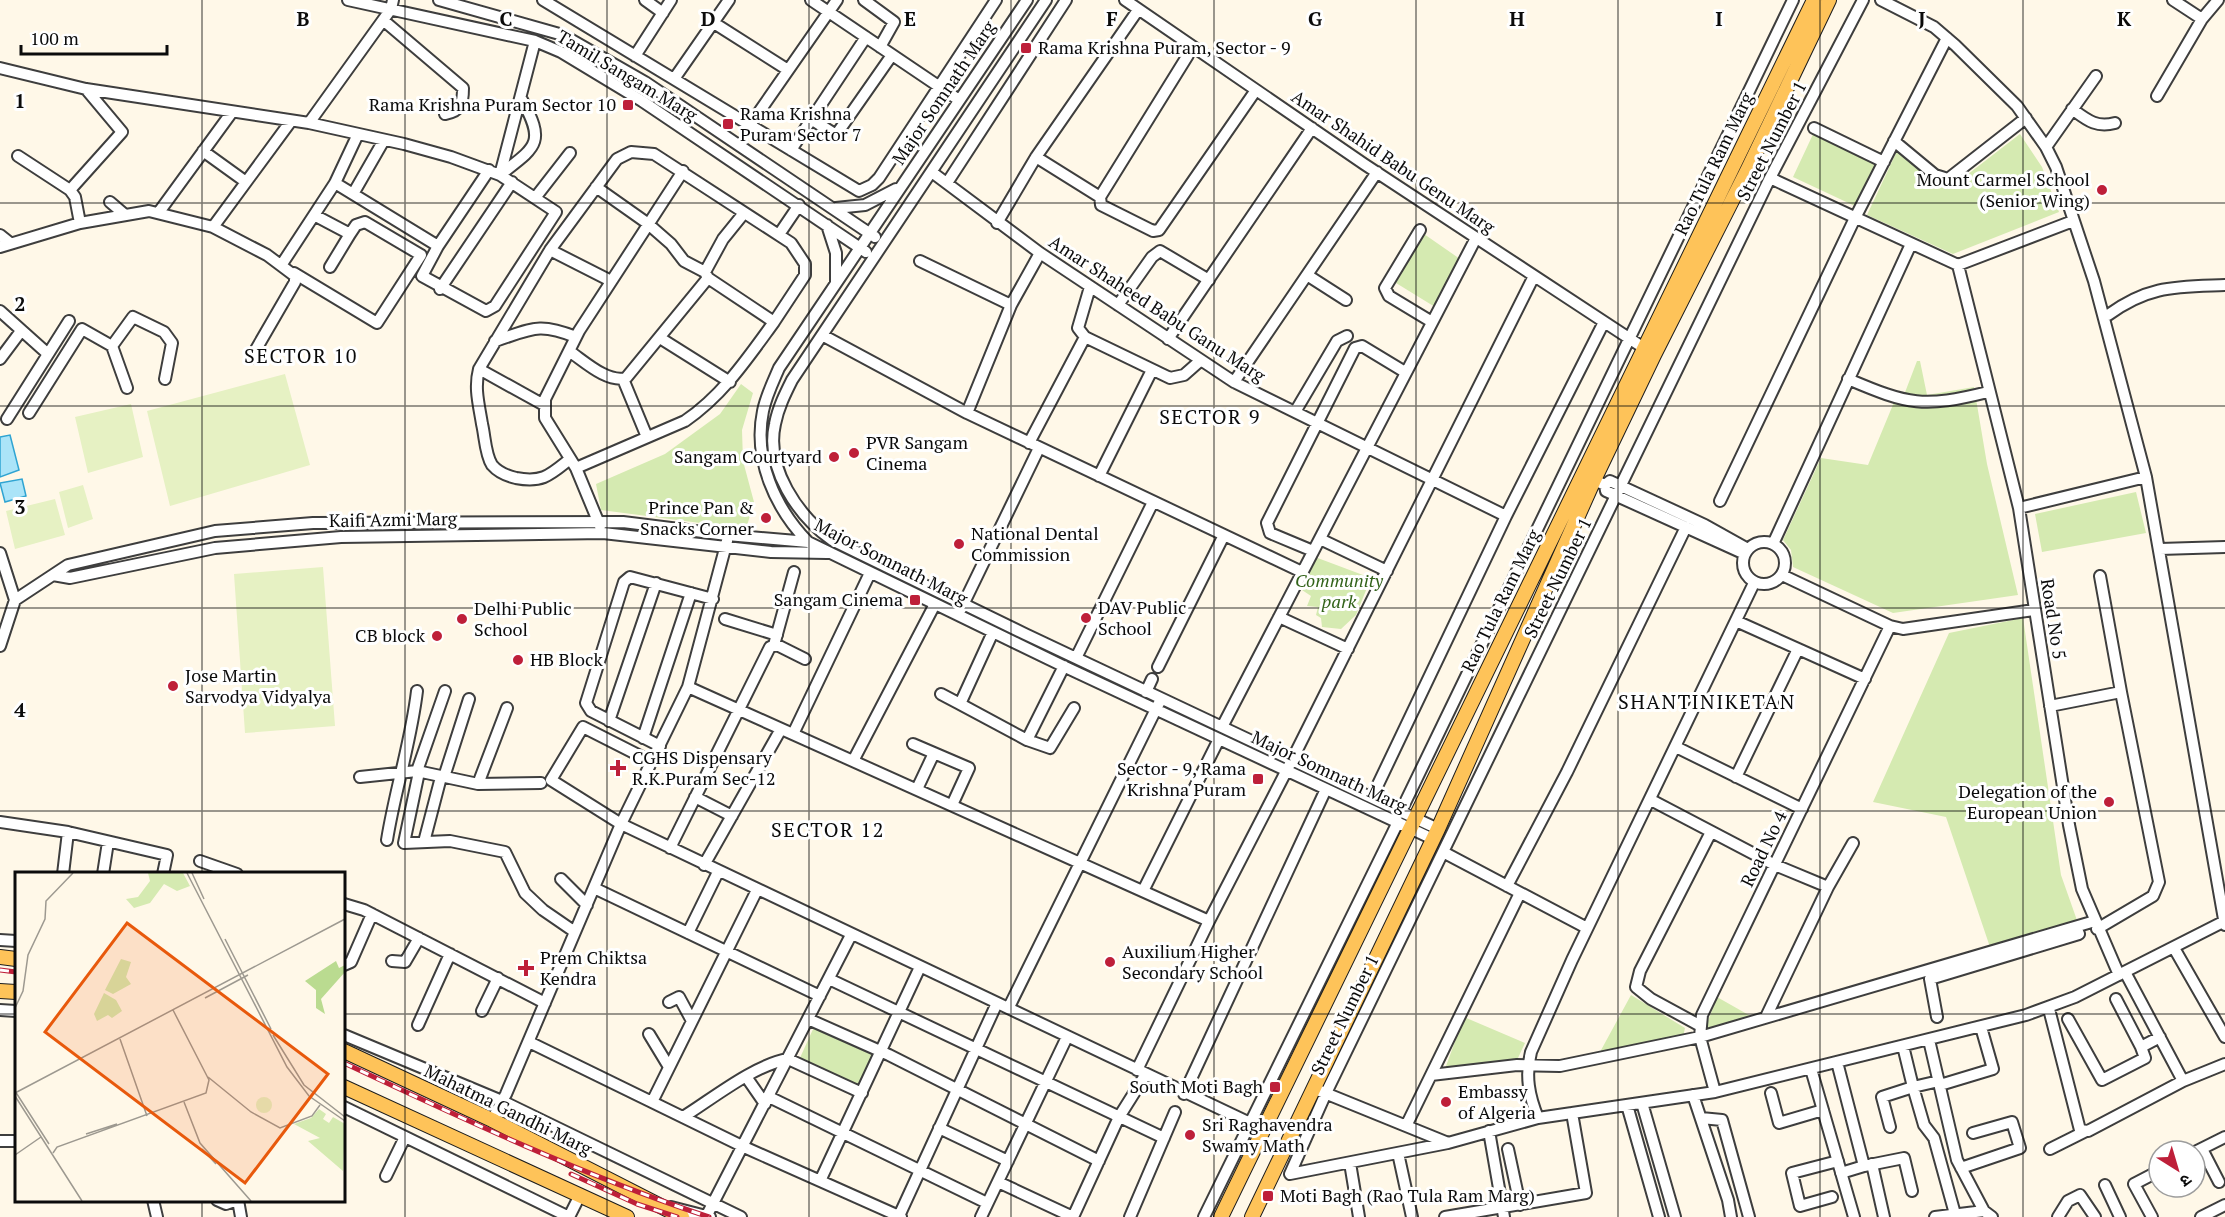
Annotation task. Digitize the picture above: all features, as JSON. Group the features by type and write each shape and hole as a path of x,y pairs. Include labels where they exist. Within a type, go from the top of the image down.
{"main road":[{"name":"Rao Tula Ram Marg","path":"1252,1217 1320,1091 1599,482 1649,352 1814,0"},
{"name":"Rao Tula Ram Marg","path":"1221,1217 1406,820 1649,352 1748,169 1829,0"},
{"path":"0,957 15,958"},
{"path":"0,991 15,992"},
{"name":"Mahatma Gandhi Marg","path":"345,1051 492,1120 682,1217"},
{"path":"345,1088 627,1217"}],"street":[{"name":"Tamil Sangam Marg","path":"348,0 392,5 535,42 561,52 634,96 874,257"},
{"name":"Tamil Sangam Marg","path":"439,0 563,36 645,82 884,242"},
{"path":"543,0 559,4 635,56 855,190 865,189 879,178 996,0"},
{"path":"645,0 663,13"},
{"path":"635,56 671,0"},
{"path":"674,79 729,0"},
{"path":"810,0 959,100"},
{"path":"750,125 837,0"},
{"path":"864,0 894,21 880,47"},
{"name":"Major Somnath Marg","path":"1027,0 779,368 762,412 761,443 770,486 785,512 808,542 935,604 961,610 1076,658 1222,727 1290,765 1326,789 1436,834"},
{"name":"Major Somnath Marg","path":"1046,0 933,173 792,380 777,413 773,440 781,476 799,508 820,531 961,610 993,632 1219,739 1372,798 1406,820"},
{"path":"947,183 1066,0"},
{"name":"Amar Shahid Babu Genu Marg","path":"1125,0 1377,172 1649,352"},
{"path":"1204,1217 1406,820 1628,338 1758,78 1793,0"},
{"name":"Street Number 1","path":"1350,1163 1290,1174 1320,1091 1443,852 1770,178 1863,0"},
{"path":"1359,1217 1350,1163 1448,1143 1538,1118 1715,1092 2049,1009 2224,923 2146,477 2094,281 2056,167 2046,147 2026,118 1999,88 1947,38 1934,27 1881,0"},
{"path":"2173,0 2202,19"},
{"path":"2157,96 2202,19 2218,0"},
{"path":"309,123 392,5"},
{"path":"997,224 1036,157 1138,10"},
{"path":"383,20 463,88 460,106 456,112 445,114"},
{"path":"714,22 788,70"},
{"path":"790,150 866,37"},
{"path":"1720,501 1855,218 1947,38"},
{"path":"500,175 522,100 535,42"},
{"path":"811,119 836,135 892,55"},
{"path":"1188,55 1100,197 1101,205 1153,231 1159,230 1256,90"},
{"path":"0,68 86,89 309,123 451,157 489,170 500,175 556,212 492,309 484,311 440,289 422,276 438,246 489,170"},
{"path":"2046,147 2096,76"},
{"path":"70,190 122,132 86,89"},
{"path":"500,175 531,149 535,140 536,130 522,100"},
{"path":"2072,109 2094,125 2103,126 2115,123"},
{"path":"159,212 232,112"},
{"path":"1894,141 1935,175 1948,179 2026,118"},
{"path":"213,227 291,122"},
{"path":"1168,339 1312,128"},
{"path":"1814,128 1884,162"},
{"path":"282,264 335,183 358,135"},
{"path":"353,194 384,140"},
{"path":"203,151 246,182"},
{"path":"631,152 654,154 744,213 780,233 801,256 805,264 805,275 730,382 692,416 647,437 534,481 510,477 494,467 489,456 476,394 479,369 550,250 596,187 617,159 631,152"},
{"path":"535,198 570,153"},
{"path":"18,156 70,190 75,197 80,223"},
{"path":"1036,157 1100,197"},
{"path":"603,533 573,464 544,417 544,405 576,336 683,171"},
{"path":"1234,382 1377,172"},
{"name":"Amar Shaheed Babu Ganu Marg","path":"933,173 997,224 1234,382 1506,516"},
{"path":"1770,178 1958,265 2073,220"},
{"path":"440,289 512,182"},
{"path":"835,208 850,208 873,202 893,192 904,182"},
{"path":"335,183 438,246"},
{"path":"596,187 648,223 671,244 684,261 774,322"},
{"path":"110,202 124,214"},
{"path":"780,233 799,205"},
{"path":"0,235 5,245 80,223 142,211 159,212 213,227 282,264 377,323 421,255 365,222 356,225 330,267"},
{"path":"623,379 660,338 706,275 723,239 744,213"},
{"path":"314,214 350,234"},
{"path":"827,225 836,253 836,284"},
{"path":"1420,230 1385,288 1389,296 1431,322"},
{"path":"1222,727 1476,238"},
{"path":"1773,544 1911,244"},
{"path":"550,250 611,281"},
{"path":"1118,305 1152,257 1160,251 1209,280"},
{"path":"967,413 1011,305 1040,253"},
{"path":"920,261 1011,305"},
{"name":"Road No 5","path":"1958,265 1988,392 2019,508 2080,878 2096,925 2183,1081"},
{"path":"251,358 295,282 294,273"},
{"path":"1307,275 1346,300"},
{"path":"998,1182 1073,1217 1209,921 1290,765 1534,276"},
{"path":"2108,315 2127,301 2149,292 2225,285"},
{"path":"1090,287 1078,328 1085,337 1170,378 1178,378 1201,360"},
{"path":"0,311 48,354"},
{"path":"112,346 133,317 164,332 172,343 165,379"},
{"path":"7,419 69,321"},
{"path":"1372,798 1506,516 1604,322"},
{"path":"495,341 531,329 550,327 576,336"},
{"path":"29,413 82,329 112,346 127,388"},
{"path":"0,359 21,331"},
{"path":"822,335 967,413 1302,572"},
{"path":"1295,412 1337,341 1347,336"},
{"path":"961,610 1085,337"},
{"path":"660,338 730,382"},
{"path":"55,343 69,350"},
{"path":"1313,551 1270,533 1266,527 1354,348 1359,345 1405,372"},
{"path":"568,351 608,376 623,379"},
{"path":"479,369 544,405"},
{"path":"1099,476 1152,369"},
{"path":"623,379 647,437"},
{"path":"1848,379 1892,398 1916,403 1956,400 1988,392"},
{"path":"2019,508 2146,477"},
{"path":"1599,482 1606,491 1619,491 1747,552"},
{"path":"1076,658 1153,502"},
{"path":"1658,509 1686,527 1747,552"},
{"path":"53,575 68,565 97,556 214,531 264,526 384,521 623,522 727,541 808,542"},
{"path":"1507,886 1625,654 1686,527"},
{"name":"Kaifi Azmi Marg","path":"15,600 26,590 53,575 70,578 215,548 341,537 603,533 727,541 790,554 830,553"},
{"path":"1158,667 1224,535"},
{"path":"1320,539 1387,571"},
{"path":"492,1120 529,1042 621,824 688,687 727,541"},
{"path":"1760,542 1773,544 1783,554 1785,568 1782,574 1767,585 1754,583 1743,567 1747,552 1760,542"},
{"path":"2160,549 2225,547"},
{"path":"0,646 15,600 5,582 1,556"},
{"path":"670,848 737,711 776,640 794,572"},
{"path":"793,734 870,573"},
{"path":"1782,574 1890,626 1916,629 2034,610"},
{"path":"1431,1075 1517,1065 1560,1066 1766,1017 2076,927 2096,925 2153,896 2159,882 2100,576"},
{"path":"660,746 591,711 586,703 624,582 630,577 713,599"},
{"path":"609,721 656,583"},
{"path":"1538,1118 1530,1099 1528,1067 1531,1052 1587,928 1754,583"},
{"path":"643,738 691,593"},
{"path":"853,761 935,604"},
{"path":"1279,617 1348,649"},
{"path":"725,619 776,640 805,659"},
{"path":"1736,621 1865,679"},
{"name":"Road No 4","path":"1700,1031 1702,1016 1890,626"},
{"path":"960,704 993,632"},
{"path":"1737,777 1798,649"},
{"path":"1027,740 1064,666"},
{"path":"1146,692 1152,679"},
{"path":"688,687 737,711 1209,921"},
{"path":"445,690 418,771 404,843 450,840 505,852 525,893 543,910 575,932"},
{"path":"387,840 399,772 413,727 417,691"},
{"path":"2050,706 2121,692"},
{"path":"940,694 1027,740 1050,748 1074,708"},
{"path":"424,842 443,777 470,699"},
{"path":"1009,1007 1161,699"},
{"path":"478,784 507,708"},
{"path":"652,762 583,727 551,780 621,824 718,872 1009,1007 1184,1094 1250,1123"},
{"path":"704,865 781,729"},
{"path":"1143,891 1219,739"},
{"path":"913,744 969,768 952,805"},
{"path":"1676,747 1802,809"},
{"path":"916,789 934,753"},
{"path":"360,777 418,771 478,784 541,783"},
{"path":"1184,1094 1326,789"},
{"path":"694,797 732,816"},
{"path":"1650,800 1775,865 1828,887"},
{"path":"0,822 68,832 167,855 163,872"},
{"path":"63,872 68,832"},
{"path":"1712,832 1640,971 1636,987 1700,1031 1715,1092"},
{"path":"103,872 108,842"},
{"path":"1766,1017 1828,887 1853,843"},
{"path":"1443,852 1587,928"},
{"path":"200,861 230,872"},
{"path":"688,933 718,872"},
{"path":"561,879 587,905"},
{"path":"594,888 820,996"},
{"path":"652,1102 757,890"},
{"path":"1406,1126 1520,893"},
{"path":"345,904 372,914 545,1003"},
{"path":"345,965 351,962 372,914"},
{"path":"1937,1017 1930,979 2079,934 2076,927"},
{"path":"656,1204 709,1216 851,935"},
{"path":"392,961 405,962 418,938"},
{"path":"0,940 15,941"},
{"path":"2174,948 2225,1037"},
{"path":"418,1024 450,954"},
{"path":"820,1181 920,967"},
{"path":"482,1011 498,978"},
{"path":"829,979 1164,1138"},
{"path":"669,1002 680,997 692,1021"},
{"path":"2068,1019 2102,1080 2145,1058 2116,999"},
{"path":"529,1042 744,1147 900,1217 997,1003"},
{"path":"2049,1009 2077,1126 2086,1131"},
{"path":"0,1010 15,1011"},
{"path":"808,1019 882,1052 1099,1161"},
{"path":"1890,1127 1882,1097 1913,1087 1939,1083 1993,1069 1981,1027"},
{"path":"649,1034 669,1067"},
{"path":"345,1035 502,1101 741,1217"},
{"path":"981,1217 1067,1037"},
{"path":"2140,1047 2160,1037"},
{"path":"1929,1040 1960,1168 1988,1214"},
{"path":"1903,1046 1924,1125 1935,1140 1955,1214"},
{"path":"683,1118 747,1078 778,1061 788,1059 862,1093"},
{"path":"1837,1062 1884,1217"},
{"path":"2050,1149 2183,1081 2225,1064"},
{"path":"1811,1068 1854,1217"},
{"path":"747,1078 767,1101 843,1133 987,1203"},
{"path":"1320,1091 1448,1143"},
{"path":"1771,1093 1779,1123 1823,1110"},
{"path":"1693,1095 1728,1200 1731,1217"},
{"path":"1627,1105 1660,1217 1675,1216 1642,1103"},
{"path":"345,1107 569,1217 580,1195"},
{"path":"1130,1217 1176,1112"},
{"path":"1445,1217 1503,1212 1520,1204 1586,1193 1572,1113"},
{"path":"1701,1118 1722,1120 1749,1217"},
{"path":"1960,1168 2020,1148 2012,1122 1973,1133"},
{"path":"939,1128 1008,1161"},
{"path":"1489,1131 1503,1212"},
{"path":"1935,1140 1951,1135"},
{"path":"386,1176 405,1137"},
{"path":"2207,1148 2223,1142"},
{"path":"1508,1149 1520,1204"},
{"path":"1398,1153 1412,1217"},
{"path":"1841,1173 1904,1158 1912,1191"},
{"path":"1832,1197 1800,1206 1792,1173 1838,1161"},
{"path":"2207,1164 2219,1182"},
{"path":"2147,1177 2134,1184 2152,1217"},
{"path":"2104,1185 2121,1217"},
{"path":"2058,1217 2068,1202 2080,1195 2095,1217"},
{"path":"153,1202 156,1217"},
{"path":"238,1202 242,1217"},
{"path":"2201,1217 2224,1206"},
{"path":"1935,1217 1955,1214 1988,1214"}],"green space":[{"path":"1815,130 1879,160 1857,207 1793,177"},
{"path":"2020,134 2042,167 2059,212 1953,254 1867,215 1898,149 1950,188"},
{"path":"1424,234 1460,259 1435,307 1396,283"},
{"path":"1917,361 1920,361 1927,395 1974,387 1987,464 2018,595 1893,613 1793,567 1791,550 1783,540 1821,458 1868,465 1897,395 1904,395"},
{"path":"285,374 310,465 170,506 147,411"},
{"path":"741,384 753,393 742,430 743,461 754,502 746,529 601,510 596,484 665,454 720,414"},
{"path":"131,404 143,457 88,473 75,417"},
{"path":"83,485 93,519 68,528 59,492"},
{"path":"2136,492 2146,533 2042,552 2035,514"},
{"path":"55,499 65,535 15,549 6,511"},
{"name":"Community park","path":"1315,557 1371,578 1356,615 1341,629 1322,627 1321,618 1316,615 1318,607 1307,606 1311,596 1299,588"},
{"path":"323,567 335,726 245,733 234,574"},
{"path":"2023,618 2061,875 2079,926 1993,956 1946,817 1873,802 1949,633"},
{"path":"1631,995 1685,1028 1683,1037 1600,1052"},
{"path":"1717,997 1754,1018 1705,1029"},
{"path":"1464,1017 1525,1043 1518,1058 1442,1077"},
{"path":"814,1027 876,1055 860,1089 799,1060"}],"water":[{"path":"10,435 19,470 0,477 0,437"},
{"path":"22,479 26,496 5,502 0,483"}],"railway":[{"path":"0,970 15,972"},
{"path":"345,1063 479,1126 570,1165 709,1217"},
{"path":"571,1174 637,1204 677,1217"}],"place":[{"name":"Rama Krishna Puram, Sector - 9","path":"1026,48"},
{"name":"Rama Krishna Puram Sector 10","path":"628,105"},
{"name":"Rama Krishna Puram Sector 7","path":"728,124"},
{"name":"Mount Carmel School (Senior Wing)","path":"2102,190"},
{"name":"PVR Sangam Cinema","path":"854,453"},
{"name":"Sangam Courtyard","path":"834,457"},
{"name":"Prince Pan & Snacks Corner","path":"766,518"},
{"name":"National Dental Commission","path":"959,544"},
{"name":"Sangam Cinema","path":"915,600"},
{"name":"DAV Public School","path":"1086,618"},
{"name":"Delhi Public School","path":"462,619"},
{"name":"CB block","path":"437,636"},
{"name":"HB Block","path":"518,660"},
{"name":"Jose Martin Sarvodya Vidyalya","path":"173,686"},
{"name":"CGHS Dispensary R.K.Puram Sec-12","path":"618,768"},
{"name":"Sector - 9, Rama Krishna Puram","path":"1258,779"},
{"name":"Delegation of the European Union","path":"2109,802"},
{"name":"Auxilium Higher Secondary School","path":"1110,962"},
{"name":"Prem Chiktsa Kendra","path":"526,968"},
{"name":"South Moti Bagh","path":"1275,1087"},
{"name":"Embassy of Algeria","path":"1446,1102"},
{"name":"Sri Raghavendra Swamy Math","path":"1190,1135"},
{"name":"Moti Bagh (Rao Tula Ram Marg)","path":"1268,1196"}],"district":[{"name":"SECTOR 10","path":"301,356"},
{"name":"SECTOR 9","path":"1210,417"},
{"name":"SHANTINIKETAN","path":"1707,702"},
{"name":"SECTOR 12","path":"828,830"}]}
